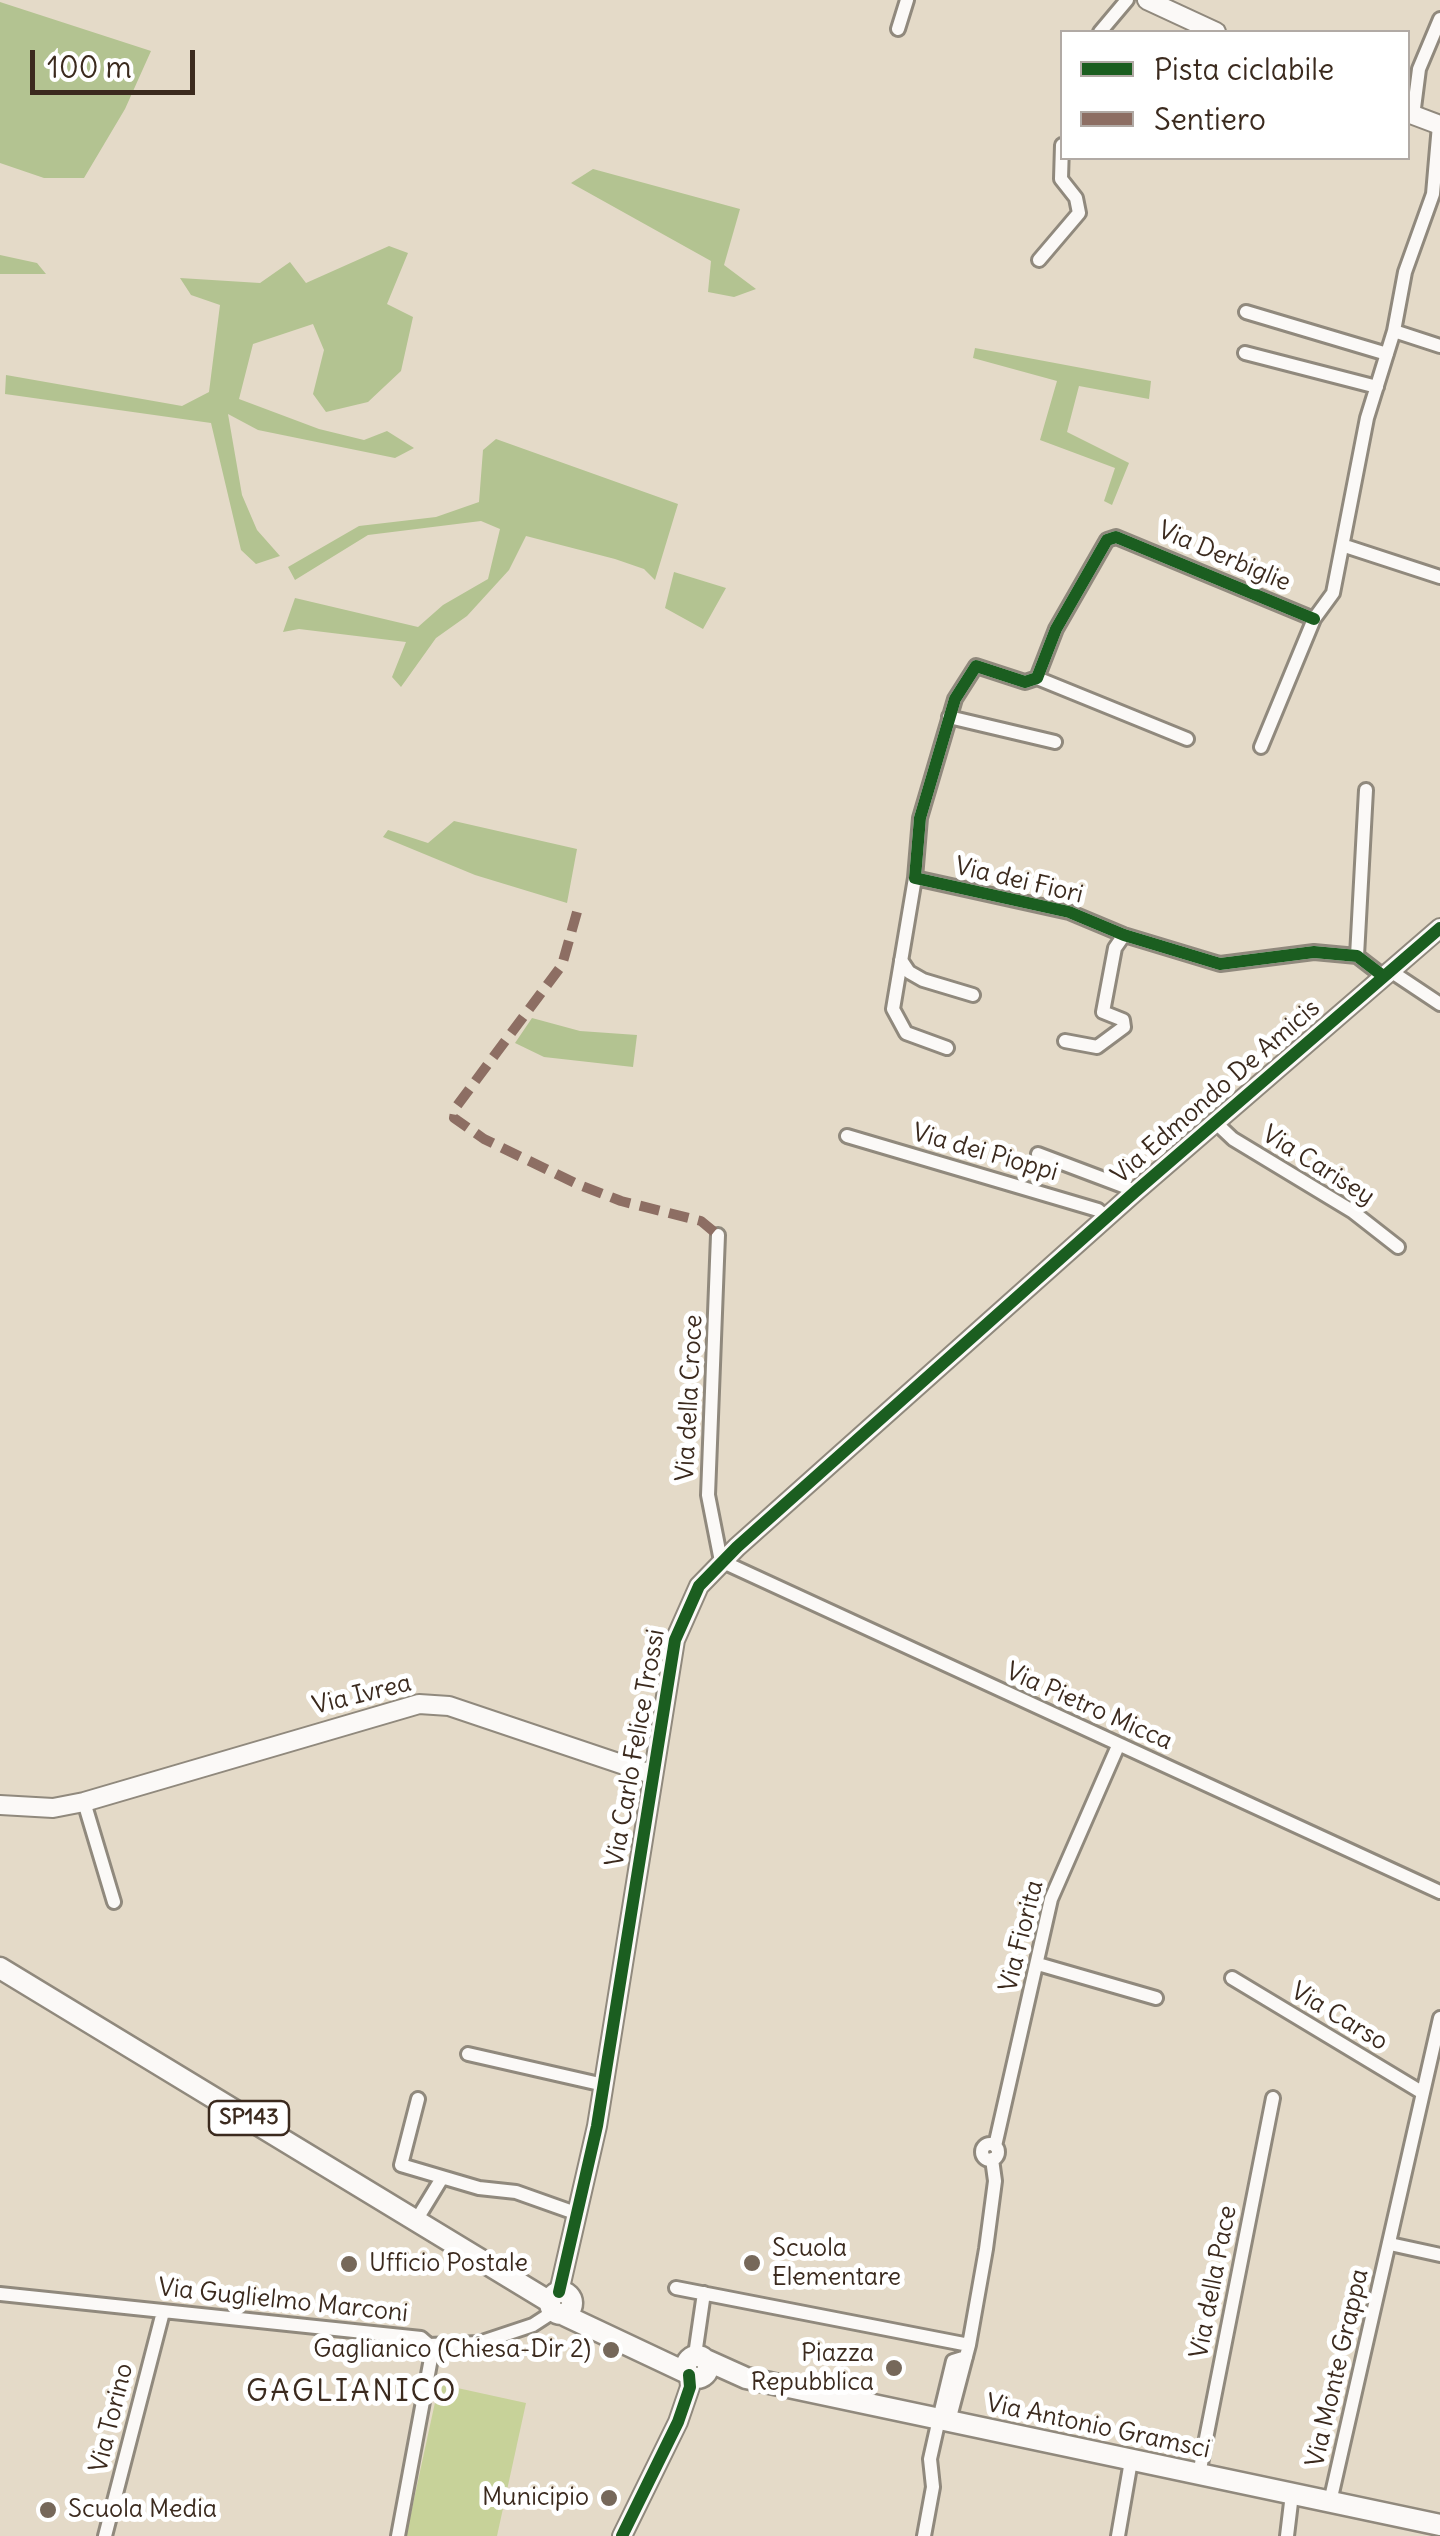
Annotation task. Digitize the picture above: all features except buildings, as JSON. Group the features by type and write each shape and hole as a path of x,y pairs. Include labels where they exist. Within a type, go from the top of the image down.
{"main road":[{"name":"SP143","path":"0,1968 559,2303"},
{"name":"Via Antonio Gramsci","path":"559,2303 697,2368 1440,2524"}],"street":[{"path":"898,29 907,0"},
{"path":"1102,30 1126,0"},
{"path":"1149,0 1212,30"},
{"path":"1261,747 1314,619 1333,593 1404,272 1436,196 1440,125 1410,114 1419,69 1440,19"},
{"path":"1039,260 1079,213 1076,198 1060,179 1061,160"},
{"path":"1246,312 1388,354"},
{"path":"1394,331 1440,346"},
{"path":"1245,353 1377,387"},
{"name":"Via Derbiglie","path":"1036,678 1056,629 1107,540 1116,537 1314,619"},
{"path":"1346,546 1440,577"},
{"name":"Via dei Fiori","path":"1036,678 1025,682 976,666 954,699 920,818 915,878 1069,912 1124,935 1220,964 1292,953 1357,956"},
{"path":"1036,678 1187,739"},
{"path":"949,717 1055,742"},
{"path":"1366,790 1357,956 1440,1004"},
{"path":"915,878 893,1009 896,1023 906,1033 947,1048"},
{"name":"Via Edmondo De Amicis","path":"1024,1293 1440,928"},
{"path":"1065,1041 1098,1047 1124,1027 1123,1020 1103,1012 1115,948 1124,935"},
{"path":"901,960 910,972 924,980 974,996"},
{"name":"Via Carisey","path":"1215,1122 1233,1140 1352,1211 1398,1247"},
{"name":"Via dei Pioppi","path":"847,1136 1098,1210 1107,1218"},
{"name":"Via Edmondo De Amicis","path":"1038,1154 1136,1191"},
{"name":"Via della Croce","path":"718,1235 708,1495 721,1562"},
{"name":"Via Carlo Felice Trossi","path":"559,2303 604,2084 651,1774 683,1615 721,1562 1024,1293"},
{"name":"Via Pietro Micca","path":"721,1562 1440,1892"},
{"name":"Via Ivrea","path":"0,1805 54,1808 84,1802 419,1704 449,1706 651,1774"},
{"name":"Via Fiorita","path":"924,2536 933,2487 930,2459 967,2351 995,2181 993,2152 1051,1899 1118,1746"},
{"path":"84,1802 114,1902"},
{"path":"1038,1964 1156,1998"},
{"name":"Via Carso","path":"1232,1978 1423,2093"},
{"name":"Via Monte Grappa","path":"1330,2502 1440,2018"},
{"path":"468,2054 604,2084"},
{"name":"Via della Pace","path":"1199,2474 1273,2098"},
{"path":"418,2099 402,2166 516,2192 578,2214"},
{"path":"418,2219 442,2178"},
{"name":"Via Monte Grappa","path":"1390,2244 1440,2255"},
{"path":"676,2288 967,2351"},
{"path":"622,2536 678,2422 684,2418 697,2368 704,2293"},
{"name":"Via Guglielmo Marconi","path":"0,2294 421,2338 430,2345 480,2343 533,2325 559,2303"},
{"name":"Via Torino","path":"105,2536 163,2312"},
{"path":"398,2536 432,2353 430,2345"},
{"path":"1118,2536 1131,2460"},
{"path":"1287,2536 1292,2494"}],"green space":[{"path":"0,2 151,51 125,109 84,178 44,178 0,163"},
{"path":"593,169 740,209 724,265 756,289 734,297 708,292 711,261 571,183"},
{"path":"389,246 408,253 387,304 413,317 401,371 368,402 326,412 313,394 324,350 313,324 253,344 239,399 319,429 364,440 387,431 414,448 395,458 258,430 228,414 242,495 257,530 280,556 256,564 241,550 211,423 5,394 6,375 182,406 209,392 220,305 191,295 180,278 260,283 290,262 306,283"},
{"path":"0,255 37,263 46,274 0,274"},
{"path":"975,348 1151,381 1149,399 1079,386 1067,432 1129,463 1112,505 1104,501 1115,468 1040,440 1057,381 973,358"},
{"path":"496,439 678,504 655,580 644,569 615,559 526,536 509,570 467,616 436,638 401,687 392,677 406,642 299,629 283,632 295,598 418,627 443,605 488,579 500,529 481,521 368,535 295,580 288,567 359,526 436,517 479,502 483,450"},
{"path":"674,572 726,588 703,629 665,608"},
{"path":"454,821 577,849 567,903 475,875 383,837 388,830 428,843"},
{"path":"532,1018 580,1031 637,1035 633,1067 544,1057 515,1043"},
{"path":"439,2384 526,2403 497,2536 406,2536"}],"marked path":[{"path":"577,912 562,965 456,1107 454,1118 484,1139 577,1184 621,1201 701,1221 718,1235"}],"cycle path":[{"path":"1314,619 1116,537 1107,540 1056,629 1037,678 1025,682 976,666 955,699 920,818 915,878 1069,912 1124,935 1220,964 1314,952 1357,956 1383,976"},
{"path":"559,2292 597,2126 675,1640 699,1586 737,1547 1136,1191 1440,928"},
{"path":"622,2536 678,2422 690,2387 689,2375"}],"place":[{"name":"Scuola Elementare","path":"752,2263"},
{"name":"Ufficio Postale","path":"349,2264"},
{"name":"Gaglianico (Chiesa-Dir 2)","path":"611,2350"},
{"name":"Piazza Repubblica","path":"894,2368"},
{"name":"Municipio","path":"609,2498"},
{"name":"Scuola Media","path":"48,2510"}],"district":[{"name":"GAGLIANICO","path":"352,2392"}]}
